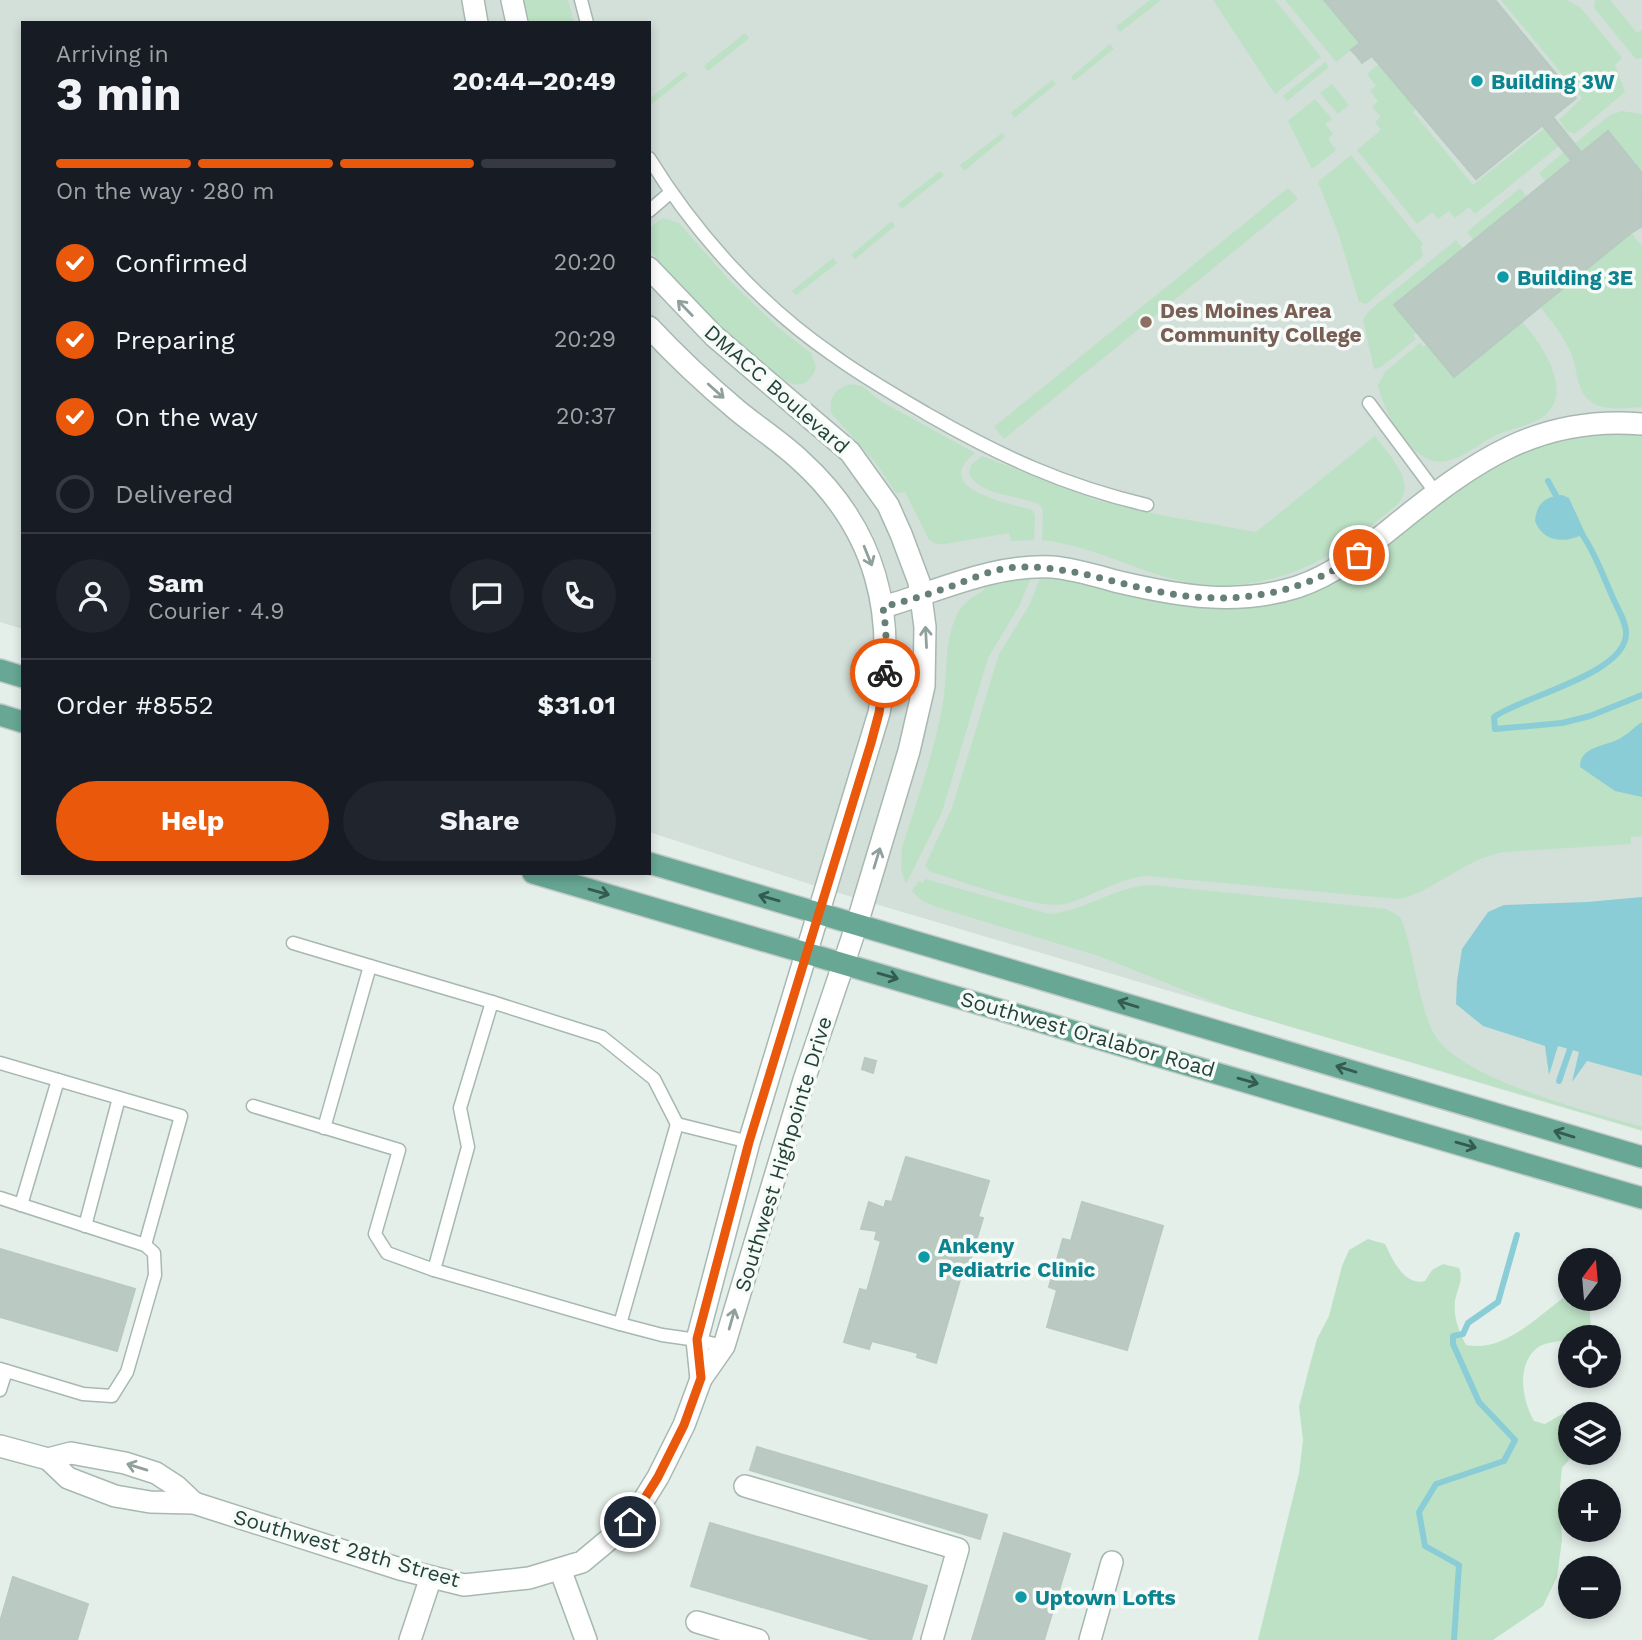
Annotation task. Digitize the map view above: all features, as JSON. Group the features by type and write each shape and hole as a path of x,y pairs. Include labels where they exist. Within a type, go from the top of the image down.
{"main road":[{"path":"0,670 21,676"},
{"path":"0,715 21,721"},
{"name":"Southwest Oralabor Road","path":"651,864 1642,1157"},
{"name":"Southwest Oralabor Road","path":"540,875 1642,1198"}],"street":[{"path":"473,0 477,21"},
{"path":"512,0 517,21"},
{"name":"DMACC Boulevard","path":"651,270 713,336 850,452 888,505 913,561 921,596 926,653 921,702 858,924"},
{"name":"DMACC Boulevard","path":"651,329 739,412 801,460 842,506 869,556 883,607 887,650 879,713 818,912"},
{"path":"883,607 993,571 1017,567 1054,567 1161,592 1196,597 1231,599 1265,596 1313,581 1344,565 1477,463 1510,445 1574,427 1642,424"},
{"name":"Southwest Highpointe Drive","path":"701,1378 697,1339 749,1142 818,912"},
{"name":"Southwest Highpointe Drive","path":"582,1562 630,1522 658,1477 684,1425 701,1378 724,1346 804,1080 858,924"},
{"name":"Southwest 28th Street","path":"0,1446 48,1459 68,1478 115,1496 150,1502 194,1503 464,1585 529,1578 582,1562"},
{"name":"Southwest 28th Street","path":"48,1459 71,1453 125,1463 156,1473 176,1486 194,1503"},
{"path":"745,1486 958,1549 932,1640"},
{"path":"1090,1640 1112,1562"},
{"path":"560,1569 586,1640"},
{"path":"410,1640 431,1577"},
{"path":"697,1622 758,1640"}],"lane":[{"path":"581,0 586,21"},
{"path":"651,161 671,192 754,289 831,354 877,385 986,447 1050,477 1147,505"},
{"path":"651,209 671,192"},
{"path":"1369,402 1436,493"},
{"path":"293,943 602,1037 654,1079 677,1124 620,1324"},
{"path":"324,1128 370,966"},
{"path":"434,1270 468,1147 460,1108 492,1002"},
{"path":"0,1063 181,1116 145,1245"},
{"path":"21,1205 58,1080"},
{"path":"85,1226 119,1098"},
{"path":"254,1106 399,1150 375,1234 387,1253 434,1270 620,1324 724,1346"},
{"path":"677,1124 749,1142"},
{"path":"0,1198 145,1245 154,1253 155,1275 127,1372 112,1396 83,1394 3,1370 0,1390"}],"shaded area":[{"name":"Des Moines Area Community College","path":"0,0 1642,0 1642,1131 825,889 651,833 651,21 21,21 21,628 0,622"}],"green space":[{"path":"524,0 568,0 573,21 529,21"},
{"path":"1150,0 1161,0 1120,32 1116,27"},
{"path":"1213,0 1275,0 1321,57 1275,94"},
{"path":"1285,0 1324,0 1360,43 1336,62"},
{"path":"1501,0 1567,0 1581,8 1622,58 1615,65 1625,92 1575,134 1567,131 1559,120 1582,98"},
{"path":"1595,0 1610,0 1637,33 1642,30 1642,58 1636,59 1594,8"},
{"path":"745,33 749,38 708,71 704,66"},
{"path":"1110,44 1114,49 1074,81 1071,77"},
{"path":"1325,62 1329,67 1287,101 1283,96"},
{"path":"1379,64 1417,108 1413,112 1473,185 1545,128 1559,146 1475,214 1469,207 1455,218 1449,211 1438,219 1432,212 1417,224 1357,150 1381,130 1375,122 1381,117 1372,107 1378,101 1370,91 1376,86 1367,74"},
{"path":"684,71 688,75 651,104 651,97"},
{"path":"1052,80 1056,84 1014,118 1011,113"},
{"path":"1332,84 1349,105 1338,114 1320,93"},
{"path":"1315,99 1332,119 1325,124 1333,134 1328,139 1336,150 1312,169 1288,121"},
{"path":"1622,111 1642,114 1642,173 1608,131 1581,152 1574,144 1610,115"},
{"path":"1002,133 1005,137 964,171 960,165"},
{"path":"1564,152 1572,161 1546,182 1539,173"},
{"path":"1351,155 1423,244 1423,256 1366,304 1359,302 1339,235 1318,182"},
{"path":"940,171 944,175 902,209 898,204"},
{"path":"1288,188 1298,199 1004,439 994,427"},
{"path":"1520,188 1527,198 1474,241 1467,232"},
{"path":"663,218 679,223 731,282 780,329 811,353 816,367 808,381 793,384 742,346 659,261 651,250 651,227"},
{"path":"892,221 895,226 855,259 851,255"},
{"path":"1631,233 1642,246 1642,407 1610,408 1598,406 1587,399 1578,381 1568,347 1540,307"},
{"path":"1456,240 1463,249 1394,305 1417,332 1413,335 1416,339 1381,367 1374,369 1363,320 1369,311"},
{"path":"833,258 837,263 796,295 792,291"},
{"path":"1522,322 1538,342 1552,368 1556,381 1553,406 1544,416 1533,422 1494,436 1453,459 1434,461 1423,456 1402,436 1386,409 1378,385 1385,372 1420,343 1423,347 1427,344 1455,377"},
{"path":"850,384 862,386 882,402 975,453 963,465 961,476 967,485 992,498 1032,510 1035,515 1034,540 1011,541 1009,533 945,544 936,544 929,540 905,492 896,493 875,462 832,414 834,395"},
{"path":"1609,432 1642,432 1642,836 1631,837 1631,844 1504,852 1475,861 1427,889 1399,899 1147,876 1126,880 1065,904 1052,905 998,893 929,871 925,866 952,808 999,654 1029,606 1041,576 1260,605 1476,473 1548,440"},
{"path":"1375,436 1402,476 1405,484 1400,501 1348,543 1324,558 1272,579 1245,584 1188,582 1087,550 1042,540 1043,511 1040,505 981,487 969,473 971,465 982,456 1096,500 1160,515 1256,532"},
{"path":"1031,578 1019,606 988,658 942,812 906,884 901,869 902,848 938,727 944,698 949,641 957,614 970,599 984,590 984,587"},
{"path":"925,879 1049,914 1139,886 1152,885 1386,909 1399,916 1402,921 1427,1017 1432,1030 1445,1048 1467,1064 1526,1091 1642,1127 1642,1130 1231,1009 1099,956 936,907 921,900 912,891 918,881 923,883"},
{"path":"1368,1239 1385,1244 1405,1276 1418,1282 1425,1281 1432,1270 1443,1264 1459,1268 1460,1281 1455,1313 1466,1345 1480,1346 1508,1337 1522,1330 1558,1302 1558,1311 1590,1311 1591,1325 1558,1325 1558,1341 1540,1346 1532,1353 1524,1371 1526,1403 1534,1421 1545,1424 1558,1416 1558,1465 1565,1465 1561,1479 1558,1479 1558,1542 1562,1542 1557,1577 1543,1606 1493,1640 1258,1640 1299,1473 1303,1440 1299,1407 1317,1339 1329,1316 1349,1250"}],"water":[{"path":"1562,495 1569,498 1585,533 1563,540 1544,534 1535,521 1542,502"},
{"path":"1642,722 1642,797 1615,791 1580,767 1581,760 1588,751 1619,739"},
{"path":"1642,897 1642,1076 1587,1061 1572,1082 1579,1052 1558,1046 1549,1075 1545,1046 1483,1026 1456,1004 1462,949 1488,912 1504,905"}],"building":[{"name":"Building 3W","path":"1324,0 1495,0 1576,98 1476,179 1372,56 1362,63 1351,50 1360,43"},
{"path":"1553,117 1581,152 1571,160 1542,125"},
{"name":"Building 3E","path":"1608,131 1642,173 1641,227 1454,377 1394,305"},
{"path":"865,1058 876,1061 873,1073 862,1069"},
{"name":"Ankeny Pediatric Clinic","path":"906,1157 989,1181 978,1217 983,1218 966,1274 962,1273 936,1363 917,1357 918,1353 868,1340 871,1343 869,1349 844,1342 860,1289 867,1291 881,1241 875,1239 877,1231 861,1229 869,1202 884,1208 886,1201 892,1202"},
{"path":"1082,1202 1163,1226 1127,1350 1047,1327 1057,1290 1049,1287 1063,1239 1071,1241"},
{"path":"0,1249 135,1289 117,1351 0,1317"},
{"path":"757,1447 987,1515 980,1539 750,1470"},
{"path":"710,1523 927,1586 911,1640 873,1640 691,1586"},
{"name":"Uptown Lofts","path":"1004,1533 1070,1554 1044,1640 972,1640"},
{"path":"13,1577 88,1604 77,1640 0,1640 0,1622"}],"waterway":[{"path":"1548,481 1559,501"},
{"path":"1579,530 1594,555 1623,620 1626,634 1621,648 1609,661 1592,672 1494,717 1495,729 1562,723 1590,716 1642,695"},
{"path":"1559,1081 1574,1044"},
{"path":"1454,1640 1459,1565 1425,1546 1419,1512 1436,1484 1504,1461 1515,1440 1479,1402 1453,1344 1453,1336 1463,1334 1468,1323 1498,1302 1517,1235"}],"way so far":[{"path":"885,673 887,650 883,607 993,571 1017,567 1054,567 1161,592 1231,599 1265,596 1297,587 1329,574 1359,555"}],"place":[{"name":"Building 3W","path":"1477,81"},
{"name":"Building 3E","path":"1503,277"},
{"name":"Des Moines Area Community College","path":"1146,322"},
{"name":"Ankeny Pediatric Clinic","path":"924,1257"},
{"name":"Uptown Lofts","path":"1021,1597"}],"route":[{"path":"630,1522 658,1477 684,1425 701,1378 697,1339 749,1142 871,743 885,673"}]}
